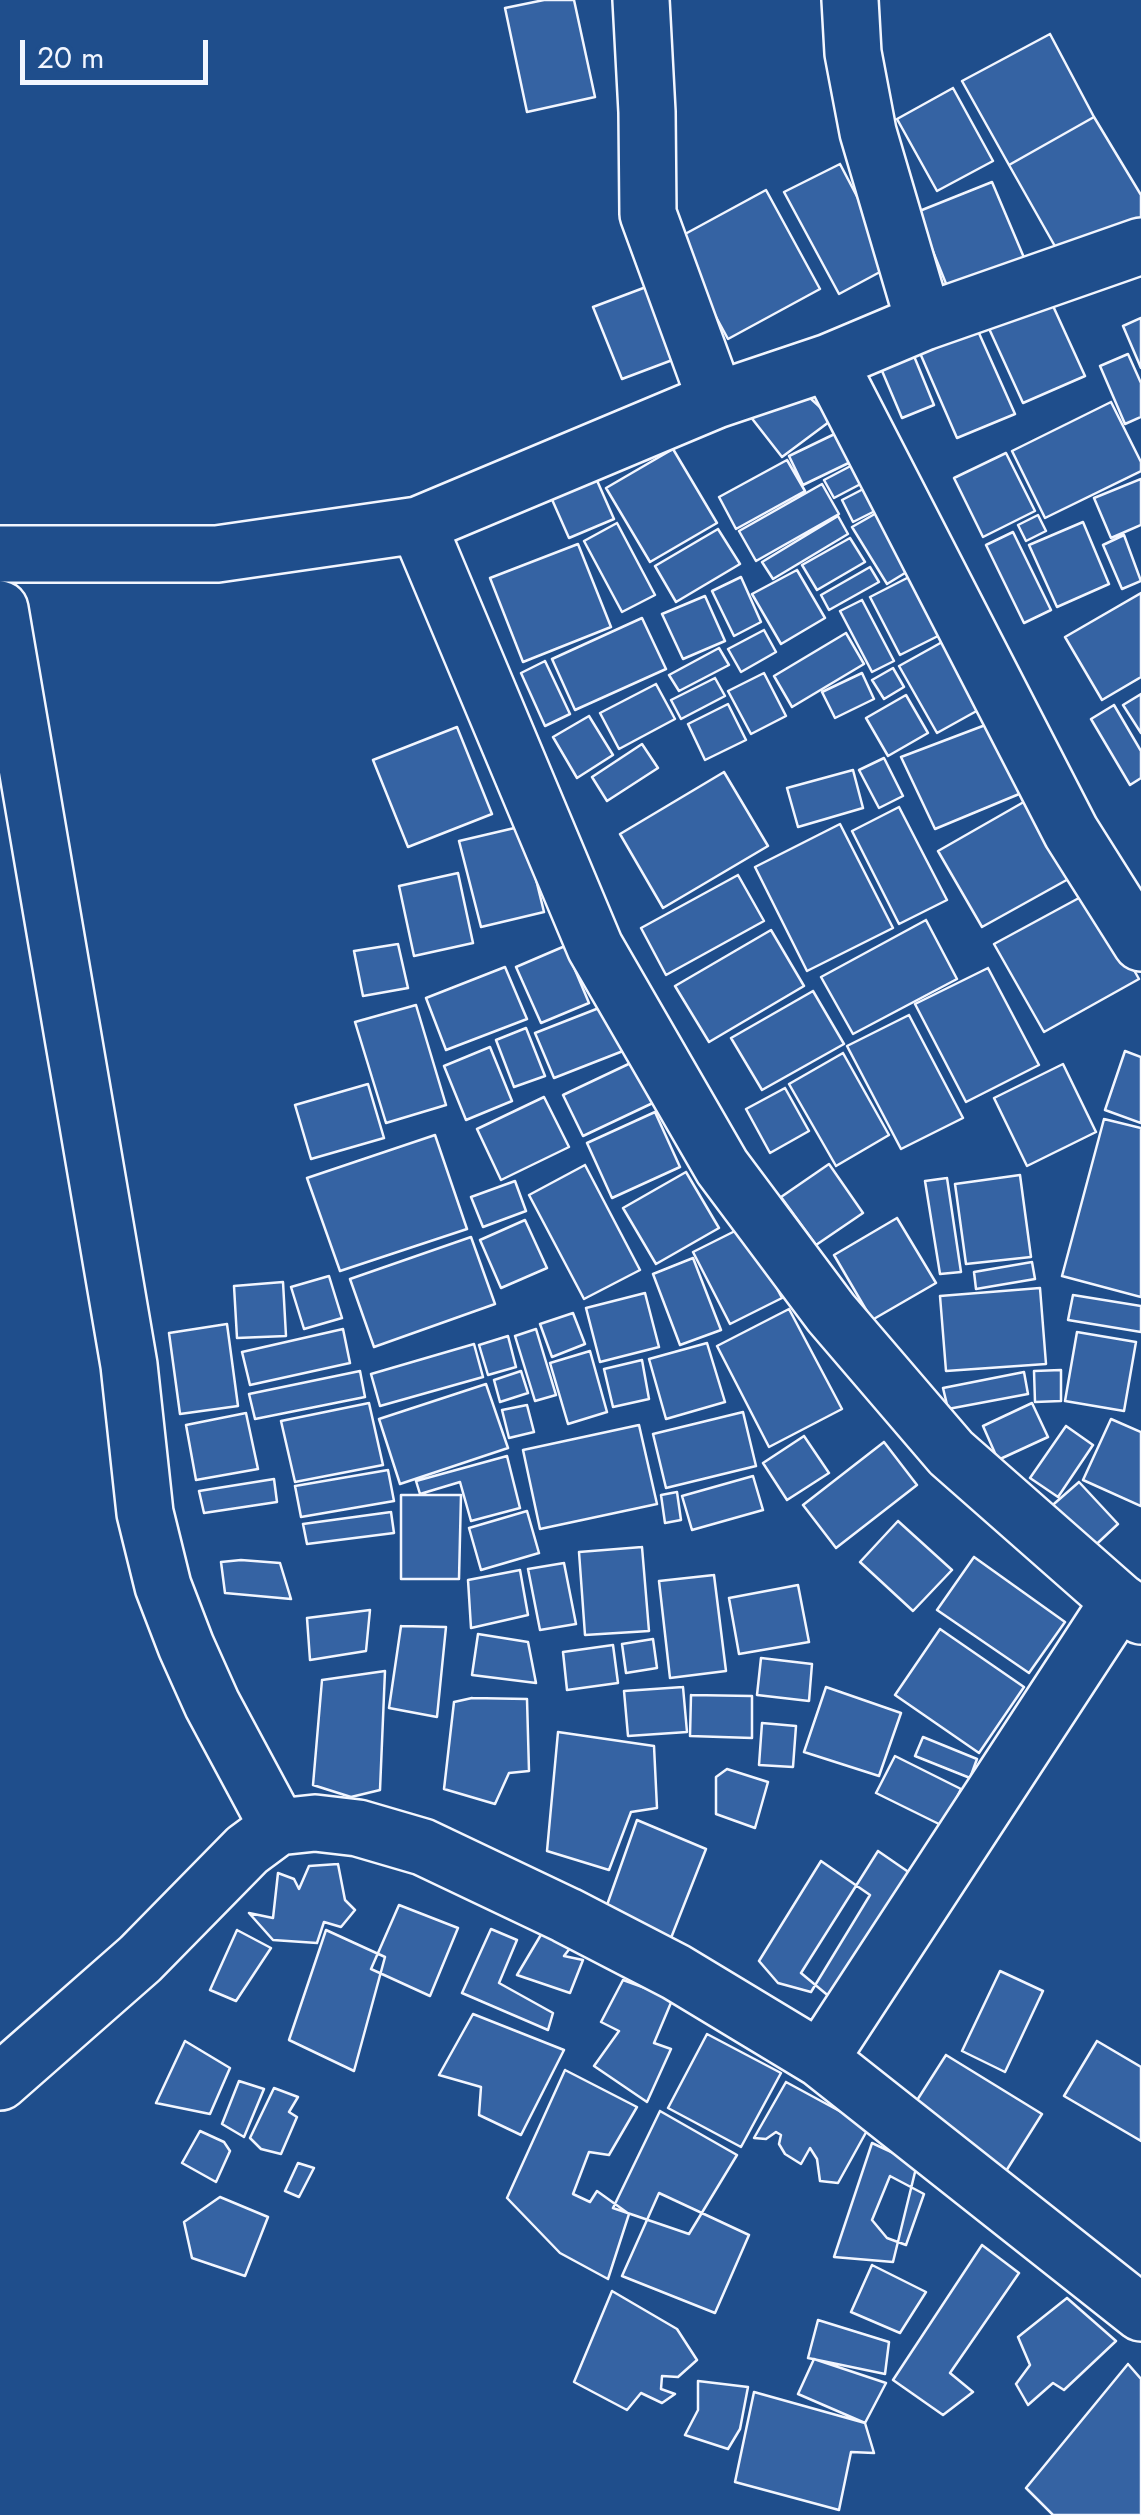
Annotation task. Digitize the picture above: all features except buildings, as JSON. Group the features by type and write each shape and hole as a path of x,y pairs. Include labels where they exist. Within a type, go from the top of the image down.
{"street":[{"path":"641,0 648,214 716,400"},
{"path":"850,0 853,53 868,132 924,322"},
{"path":"0,554 217,554 418,524 716,400 1141,246"},
{"path":"829,362 1071,832 1141,943"},
{"path":"418,524 595,947 722,1167 831,1313 951,1453 1130,1609 820,2060"},
{"path":"0,609 129,1366 145,1513 163,1586 186,1646 212,1704 278,1827"},
{"path":"0,2082 140,1958 248,1850 278,1827 315,1823 358,1828 422,1848 566,1915 676,1972 820,2060 1141,2313"}]}
